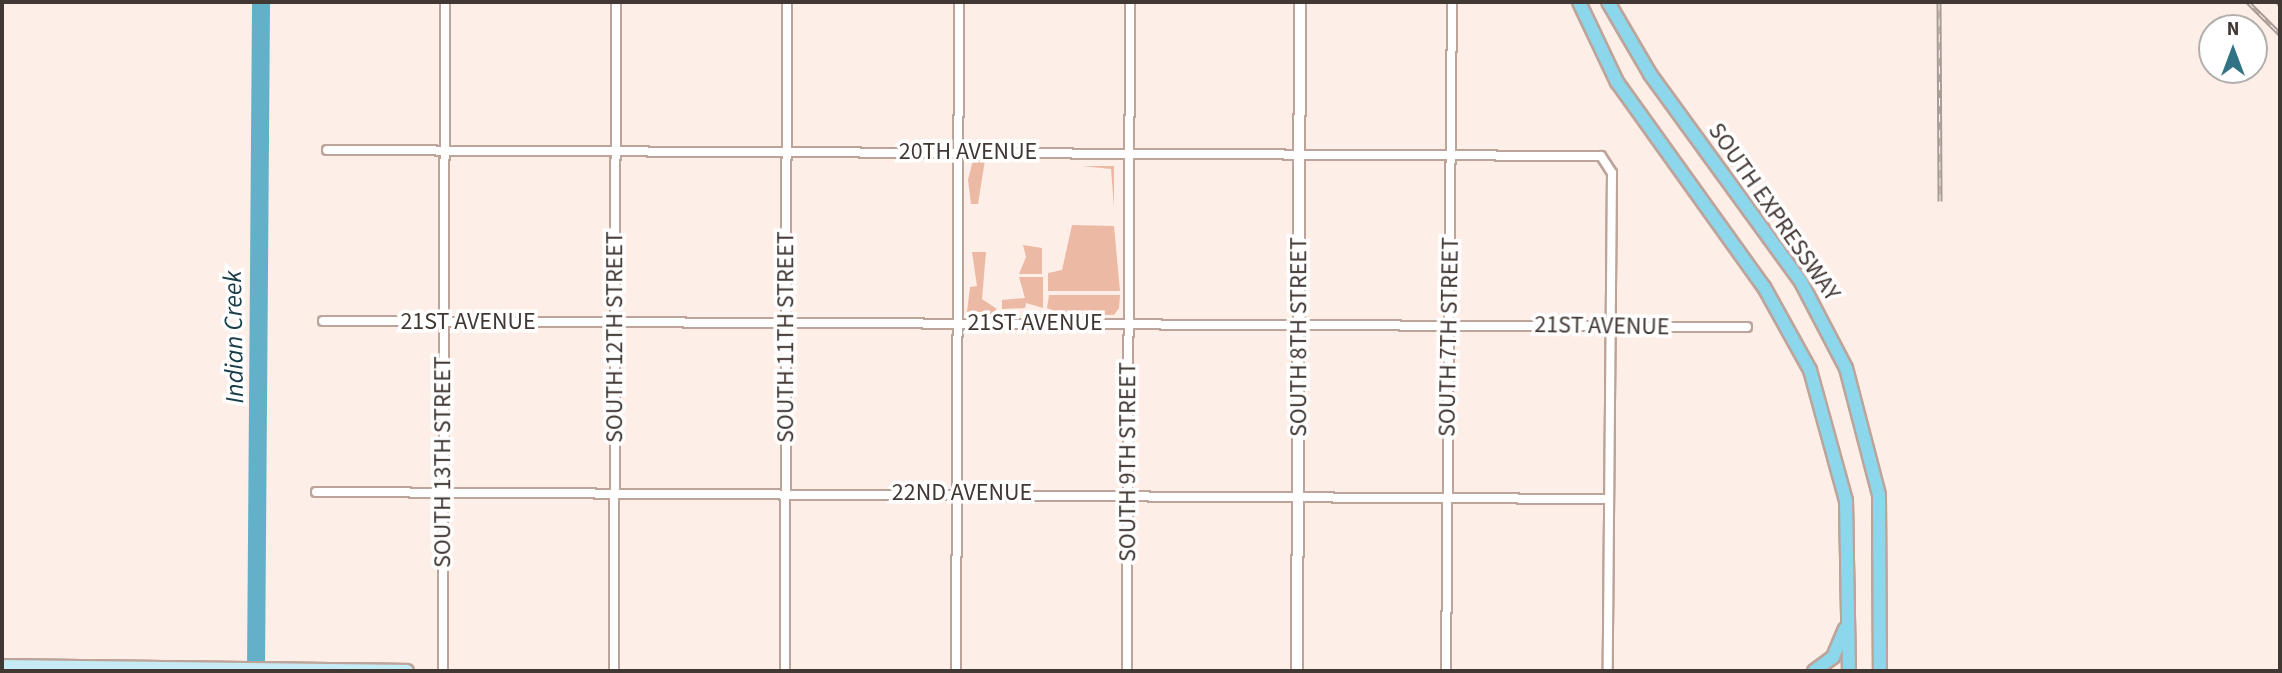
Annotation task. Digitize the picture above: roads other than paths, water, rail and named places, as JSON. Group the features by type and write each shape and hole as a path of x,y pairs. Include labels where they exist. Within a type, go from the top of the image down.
{"main road":[{"path":"1579,2 1617,82 1764,287 1810,370 1841,470 1850,608 1849,671"},
{"name":"SOUTH EXPRESSWAY","path":"1608,2 1650,74 1801,282 1846,368 1879,495 1880,671"},
{"path":"1814,671 1839,650 1850,608"},
{"path":"2,666 407,671"}],"street":[{"name":"SOUTH 13TH STREET","path":"443,671 445,2"},
{"name":"SOUTH 12TH STREET","path":"614,671 616,2"},
{"name":"SOUTH 11TH STREET","path":"785,671 787,2"},
{"path":"956,671 959,2"},
{"name":"SOUTH 9TH STREET","path":"1127,671 1130,2"},
{"name":"SOUTH 8TH STREET","path":"1297,671 1300,2"},
{"name":"SOUTH 7TH STREET","path":"1446,671 1452,2"},
{"name":"20TH AVENUE","path":"327,150 1593,155 1608,161 1611,326"},
{"name":"21ST AVENUE","path":"323,321 1746,327"},
{"path":"1608,671 1611,326"},
{"name":"22ND AVENUE","path":"316,492 614,491 1609,499"}],"waterway":[{"name":"Indian Creek","path":"256,671 261,2"}],"railway":[{"path":"1939,2 1940,201"},
{"path":"2248,2 2280,34"}]}
